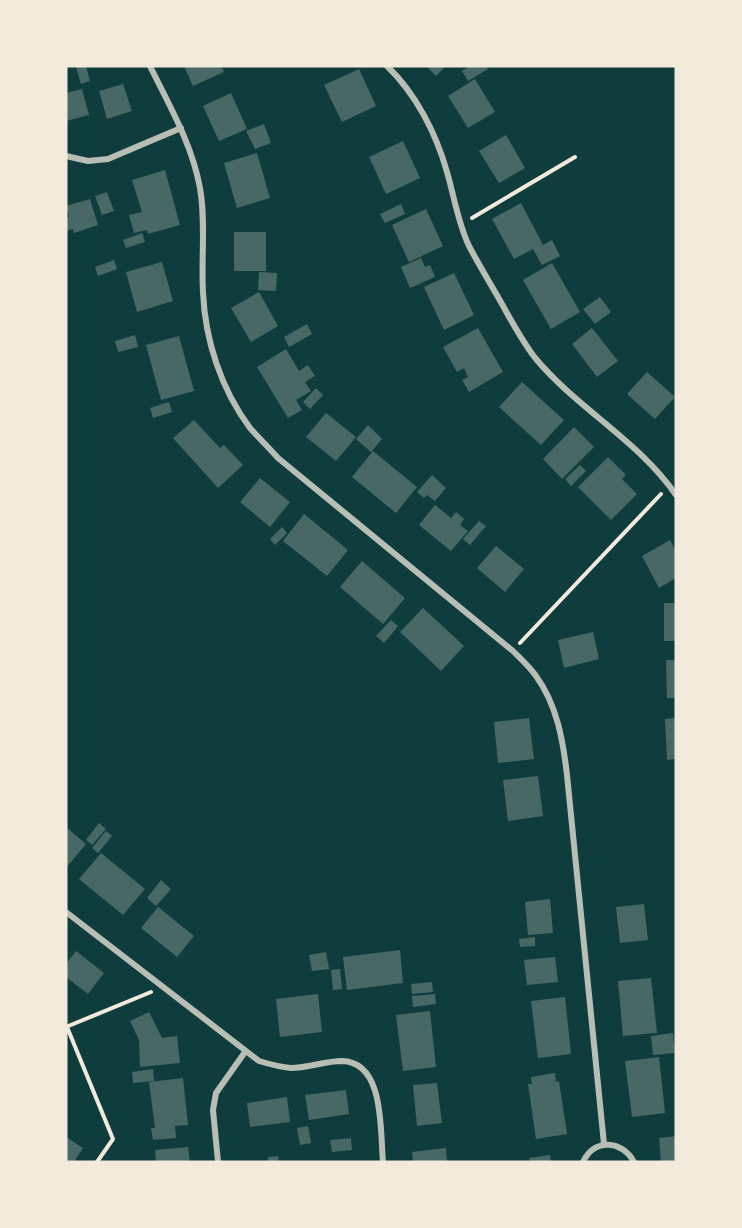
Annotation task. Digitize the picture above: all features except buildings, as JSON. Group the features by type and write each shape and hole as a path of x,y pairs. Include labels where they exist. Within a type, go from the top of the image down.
{"street":[{"path":"150,66 181,128 193,159 200,188 203,220 203,292 207,331 217,367 231,398 250,428 278,458 513,651 536,676 554,708 562,735 604,1144"},
{"path":"387,66 399,78 419,106 446,169 468,244 536,359 641,456 676,495"},
{"path":"66,156 88,161 108,159 181,128"},
{"path":"66,912 259,1062 291,1068 341,1061 357,1064 370,1076 377,1094 383,1162"},
{"path":"218,1162 213,1110 216,1093 244,1052"},
{"path":"583,1162 588,1152 604,1144 622,1147 634,1162"}],"path":[{"path":"461,225 575,157"},
{"path":"513,651 669,486"},
{"path":"97,1162 113,1139 66,1027 162,987"}]}
